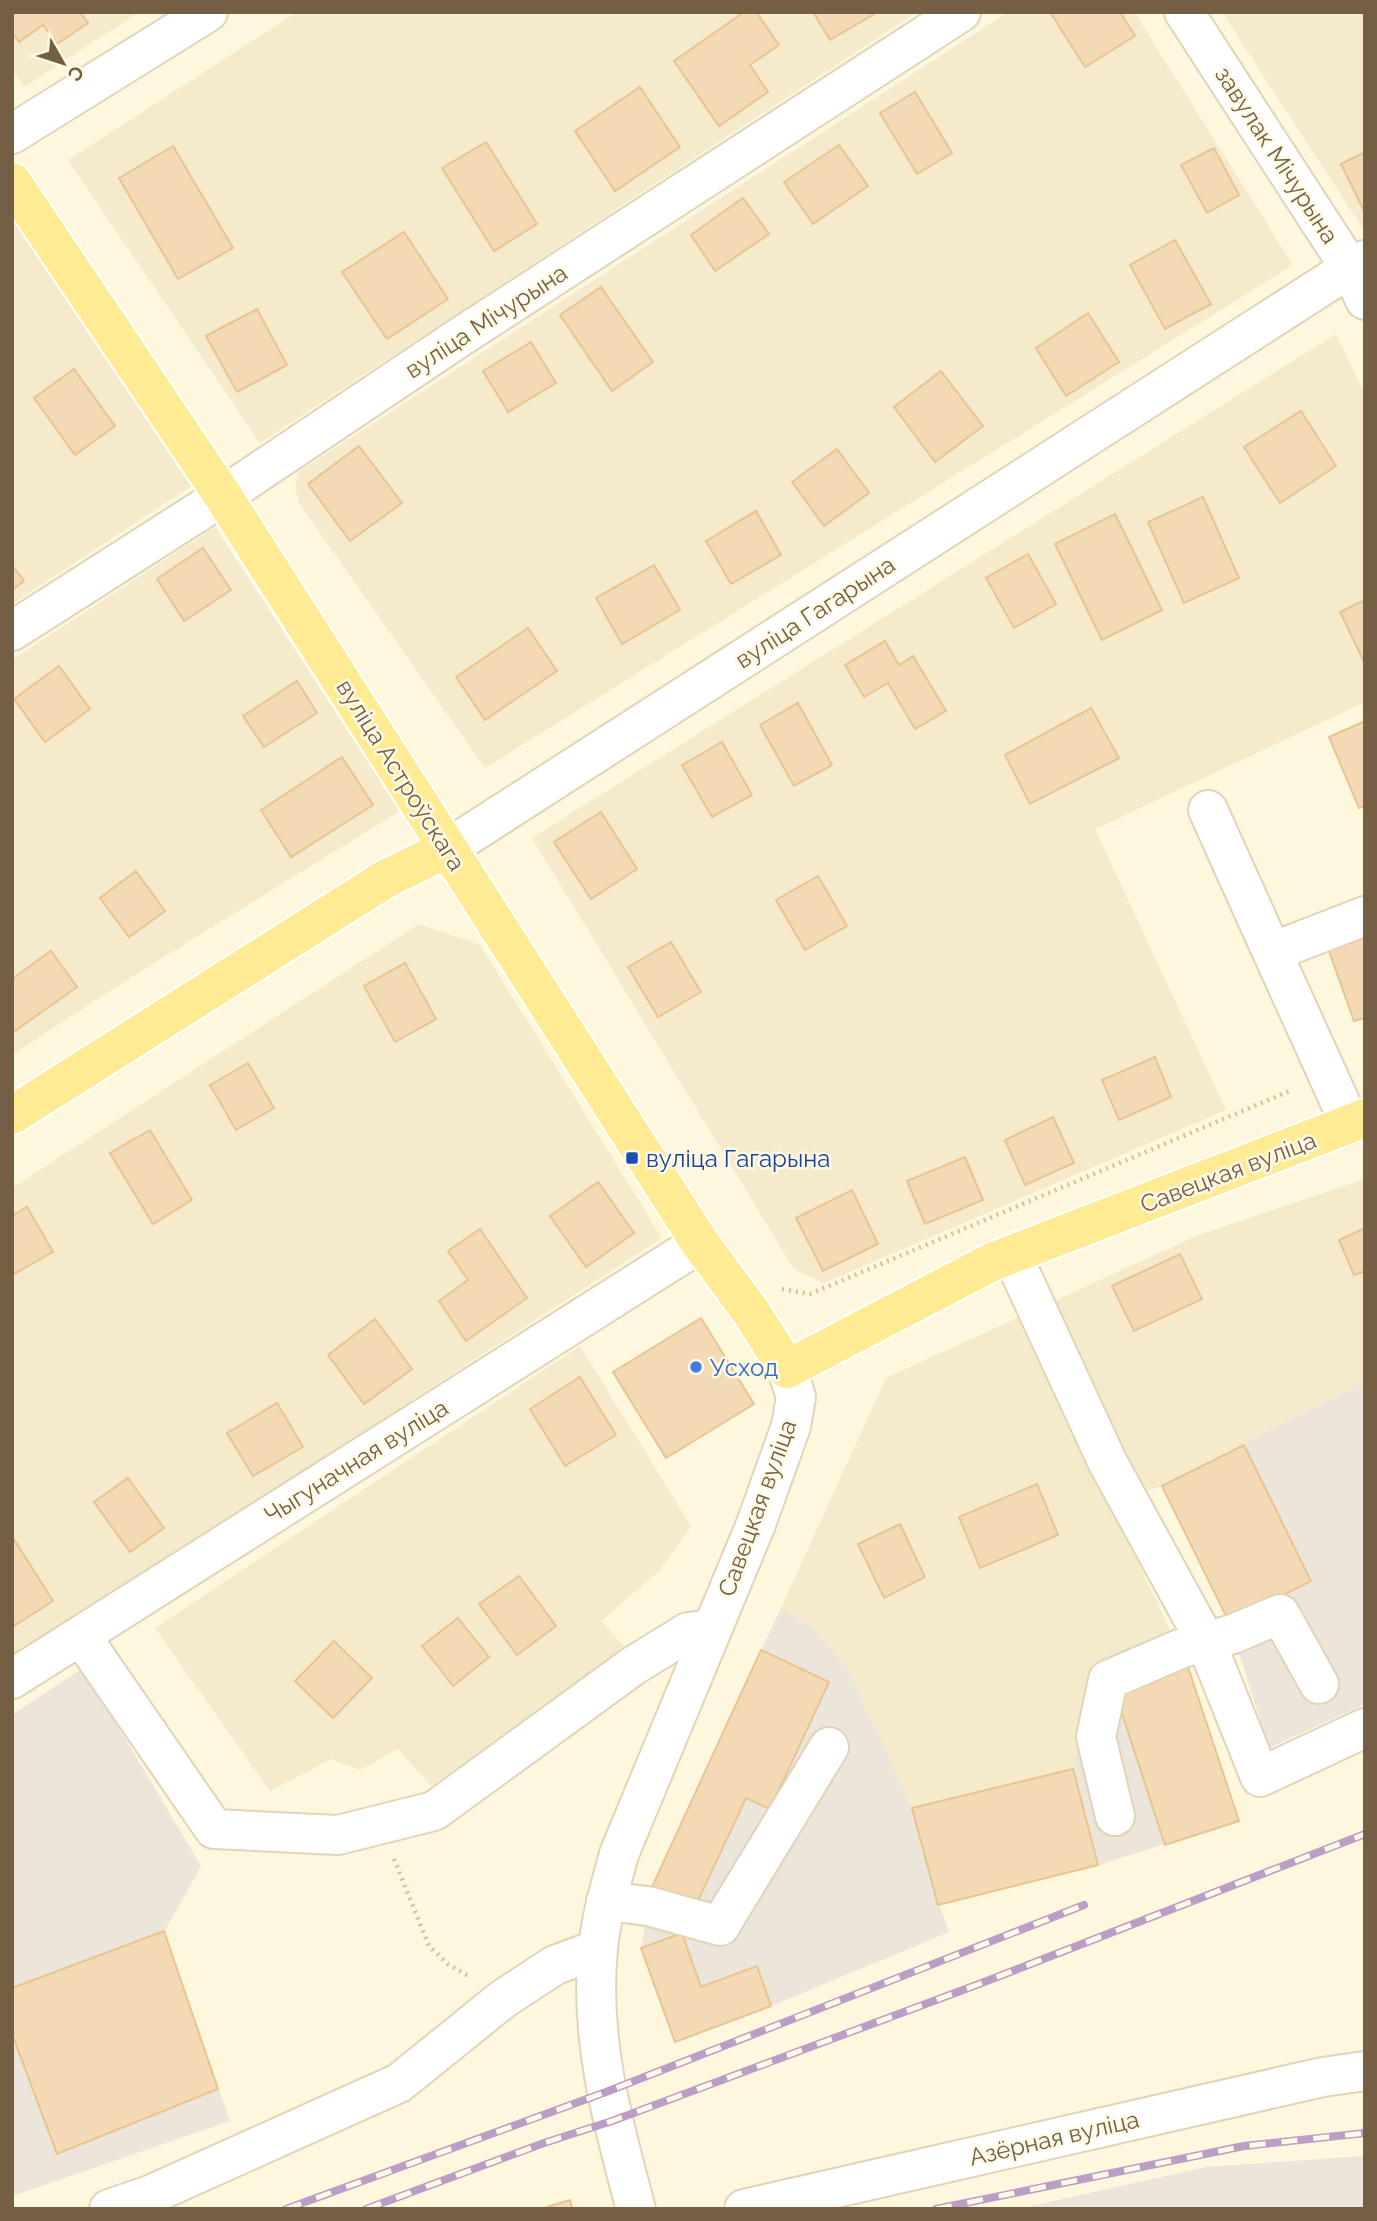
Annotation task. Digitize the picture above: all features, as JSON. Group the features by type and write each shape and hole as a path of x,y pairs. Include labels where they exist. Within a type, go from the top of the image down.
{"main road":[{"name":"вуліца Астроўскага","path":"12,182 223,496 700,1243 751,1312 788,1369"},
{"name":"вуліца Гагарына","path":"12,1115 387,878 447,849"},
{"name":"Савецкая вуліца","path":"788,1369 992,1262 1357,1121"}],"street":[{"path":"12,134 208,12"},
{"name":"вуліца Мічурына","path":"12,631 223,496 460,337 961,12"},
{"name":"завулак Мічурына","path":"1184,12 1360,276"},
{"name":"вуліца Гагарына","path":"447,849 1360,276"},
{"path":"1208,810 1327,1076 1357,1121"},
{"path":"1272,952 1365,915"},
{"name":"Чыгуначная вуліца","path":"12,1679 700,1243"},
{"path":"1012,1255 1108,1463 1206,1642 1260,1777 1365,1728"},
{"name":"Савецкая вуліца","path":"636,2209 606,2092 597,2024 598,1949 606,1901 619,1854 756,1524 791,1426 796,1397 788,1369"},
{"path":"1115,1816 1096,1737 1108,1680 1180,1649 1233,1634 1280,1614 1319,1684"},
{"path":"81,1636 214,1829 338,1835 433,1811 633,1666 688,1632 712,1629"},
{"path":"606,1901 648,1906 720,1926 829,1747"},
{"path":"109,2209 150,2195 399,2082 503,1998 555,1965 598,1949"},
{"name":"Азёрная вуліца","path":"744,2209 1323,2077 1365,2071"}],"path":[{"path":"777,1288 810,1294 1327,1076"},
{"path":"382,1824 407,1895 429,1946 448,1964 503,1998"}],"shaded area":[{"path":"12,12 139,12 24,87 12,70"},
{"path":"297,12 917,12 260,443 68,160"},
{"path":"1008,12 1134,12 1293,265 485,768 299,503 295,489 298,472"},
{"path":"1222,12 1365,12 1365,232"},
{"path":"12,219 193,485 12,604"},
{"path":"1336,334 1365,394 1365,702 1095,829 1226,1110 824,1283 794,1269 532,838"},
{"path":"215,527 400,811 122,983 12,1055 12,660"},
{"path":"419,924 480,945 662,1238 12,1659 12,1188"},
{"path":"1365,1179 1365,1381 1162,1486 1111,1504 1170,1630 1097,1660 1073,1769 912,1808 847,1667 811,1627 781,1608 886,1378 1196,1236"},
{"path":"580,1346 691,1526 659,1571 601,1621 630,1653 431,1786 398,1749 360,1770 331,1759 270,1791 155,1628"},
{"path":"1365,1381 1365,1704 1269,1748 1229,1622 1162,1486"},
{"path":"781,1608 811,1627 847,1667 912,1808 1073,1769 1097,1660 1170,1630 1188,1667 1239,1821 1098,1865 939,1905 949,1932 771,2006 675,2042 641,1948 652,1887"},
{"path":"83,1668 201,1866 164,1932 230,2121 12,2196 12,1715"},
{"path":"1365,2156 1365,2209 1018,2209 1206,2167"}],"building":[{"path":"12,12 80,12 88,23 57,44 43,25 19,42 12,32"},
{"path":"744,12 756,12 779,45 750,65 768,92 719,126 674,61"},
{"path":"813,12 873,12 874,14 830,40"},
{"path":"1056,12 1120,12 1135,36 1085,67 1052,15"},
{"path":"640,87 680,147 615,191 575,131"},
{"path":"915,92 952,153 917,174 880,113"},
{"path":"486,142 537,224 494,251 442,168"},
{"path":"839,145 868,186 813,224 784,182"},
{"path":"173,146 233,248 178,279 119,178"},
{"path":"1214,148 1239,195 1207,213 1181,165"},
{"path":"1365,152 1365,213 1341,164"},
{"path":"743,198 769,234 715,271 691,235"},
{"path":"404,232 448,299 387,339 342,272"},
{"path":"1175,240 1211,304 1165,329 1130,265"},
{"path":"601,287 653,362 612,391 560,315"},
{"path":"257,309 287,365 237,392 206,336"},
{"path":"1088,313 1119,362 1066,396 1036,348"},
{"path":"531,342 556,383 508,412 483,371"},
{"path":"74,369 115,426 75,455 34,398"},
{"path":"941,371 983,426 935,462 894,407"},
{"path":"1301,411 1336,466 1280,503 1244,447"},
{"path":"359,446 402,503 350,541 308,484"},
{"path":"837,449 869,493 824,526 792,482"},
{"path":"1203,497 1239,578 1184,603 1148,522"},
{"path":"756,511 781,555 731,584 706,541"},
{"path":"1115,514 1162,610 1102,640 1055,544"},
{"path":"203,548 231,590 184,621 157,579"},
{"path":"1028,554 1056,604 1014,628 986,578"},
{"path":"12,565 24,581 12,590"},
{"path":"654,565 680,610 622,644 596,598"},
{"path":"1365,600 1365,664 1340,612"},
{"path":"528,628 557,671 485,720 456,677"},
{"path":"885,641 899,665 913,656 946,711 915,729 888,683 864,697 845,665"},
{"path":"59,666 90,709 45,742 14,699"},
{"path":"297,681 317,713 264,747 243,716"},
{"path":"798,703 832,765 794,786 760,725"},
{"path":"1091,708 1119,758 1030,804 1005,755"},
{"path":"1365,721 1365,806 1359,808 1329,737"},
{"path":"722,742 752,795 712,817 682,765"},
{"path":"342,757 373,805 291,857 261,810"},
{"path":"601,812 637,869 591,899 554,842"},
{"path":"136,871 165,911 129,937 100,898"},
{"path":"818,876 847,926 805,950 776,900"},
{"path":"1365,925 1365,1018 1354,1021 1325,940"},
{"path":"671,942 701,992 658,1017 628,967"},
{"path":"51,951 77,987 12,1033 12,979"},
{"path":"405,963 436,1019 395,1042 364,986"},
{"path":"1155,1057 1171,1097 1119,1120 1102,1080"},
{"path":"248,1063 274,1108 236,1130 210,1085"},
{"path":"1053,1117 1074,1163 1025,1185 1005,1140"},
{"path":"150,1130 192,1200 153,1224 110,1153"},
{"path":"965,1157 983,1200 925,1224 907,1181"},
{"path":"598,1182 634,1233 586,1267 550,1216"},
{"path":"852,1190 878,1244 823,1271 796,1218"},
{"path":"27,1207 53,1252 14,1274 12,1216"},
{"path":"1365,1228 1365,1271 1354,1275 1339,1240"},
{"path":"480,1229 527,1298 466,1341 439,1301 468,1280 448,1251"},
{"path":"1180,1254 1202,1299 1134,1331 1112,1286"},
{"path":"701,1318 754,1404 666,1458 613,1372"},
{"path":"375,1319 412,1369 364,1404 328,1355"},
{"path":"580,1377 616,1435 565,1466 530,1409"},
{"path":"277,1403 303,1447 253,1476 227,1433"},
{"path":"1244,1445 1311,1581 1229,1622 1162,1486"},
{"path":"128,1478 164,1528 130,1552 94,1502"},
{"path":"1037,1484 1058,1535 980,1568 959,1517"},
{"path":"900,1524 925,1577 884,1598 858,1544"},
{"path":"12,1536 53,1601 14,1626 12,1622"},
{"path":"519,1576 556,1626 517,1655 479,1604"},
{"path":"458,1618 489,1657 453,1686 422,1646"},
{"path":"334,1641 372,1678 333,1718 295,1681"},
{"path":"761,1650 829,1682 770,1809 746,1798 695,1907 652,1887"},
{"path":"1188,1667 1239,1821 1165,1845 1115,1692"},
{"path":"1073,1769 1098,1865 938,1905 912,1808"},
{"path":"164,1931 218,2089 57,2154 12,2034 12,1988"},
{"path":"682,1933 701,1987 757,1966 771,2006 675,2042 641,1948"},
{"path":"570,2200 572,2209 543,2209 547,2207"}],"railway":[{"path":"366,2209 544,2143 612,2121 979,1984 1365,1834"},
{"path":"286,2209 606,2092 1084,1905"},
{"path":"936,2209 1244,2146 1365,2133"}],"place":[{"name":"вуліца Гагарына","path":"632,1158"},
{"name":"Усход","path":"696,1367"}]}
